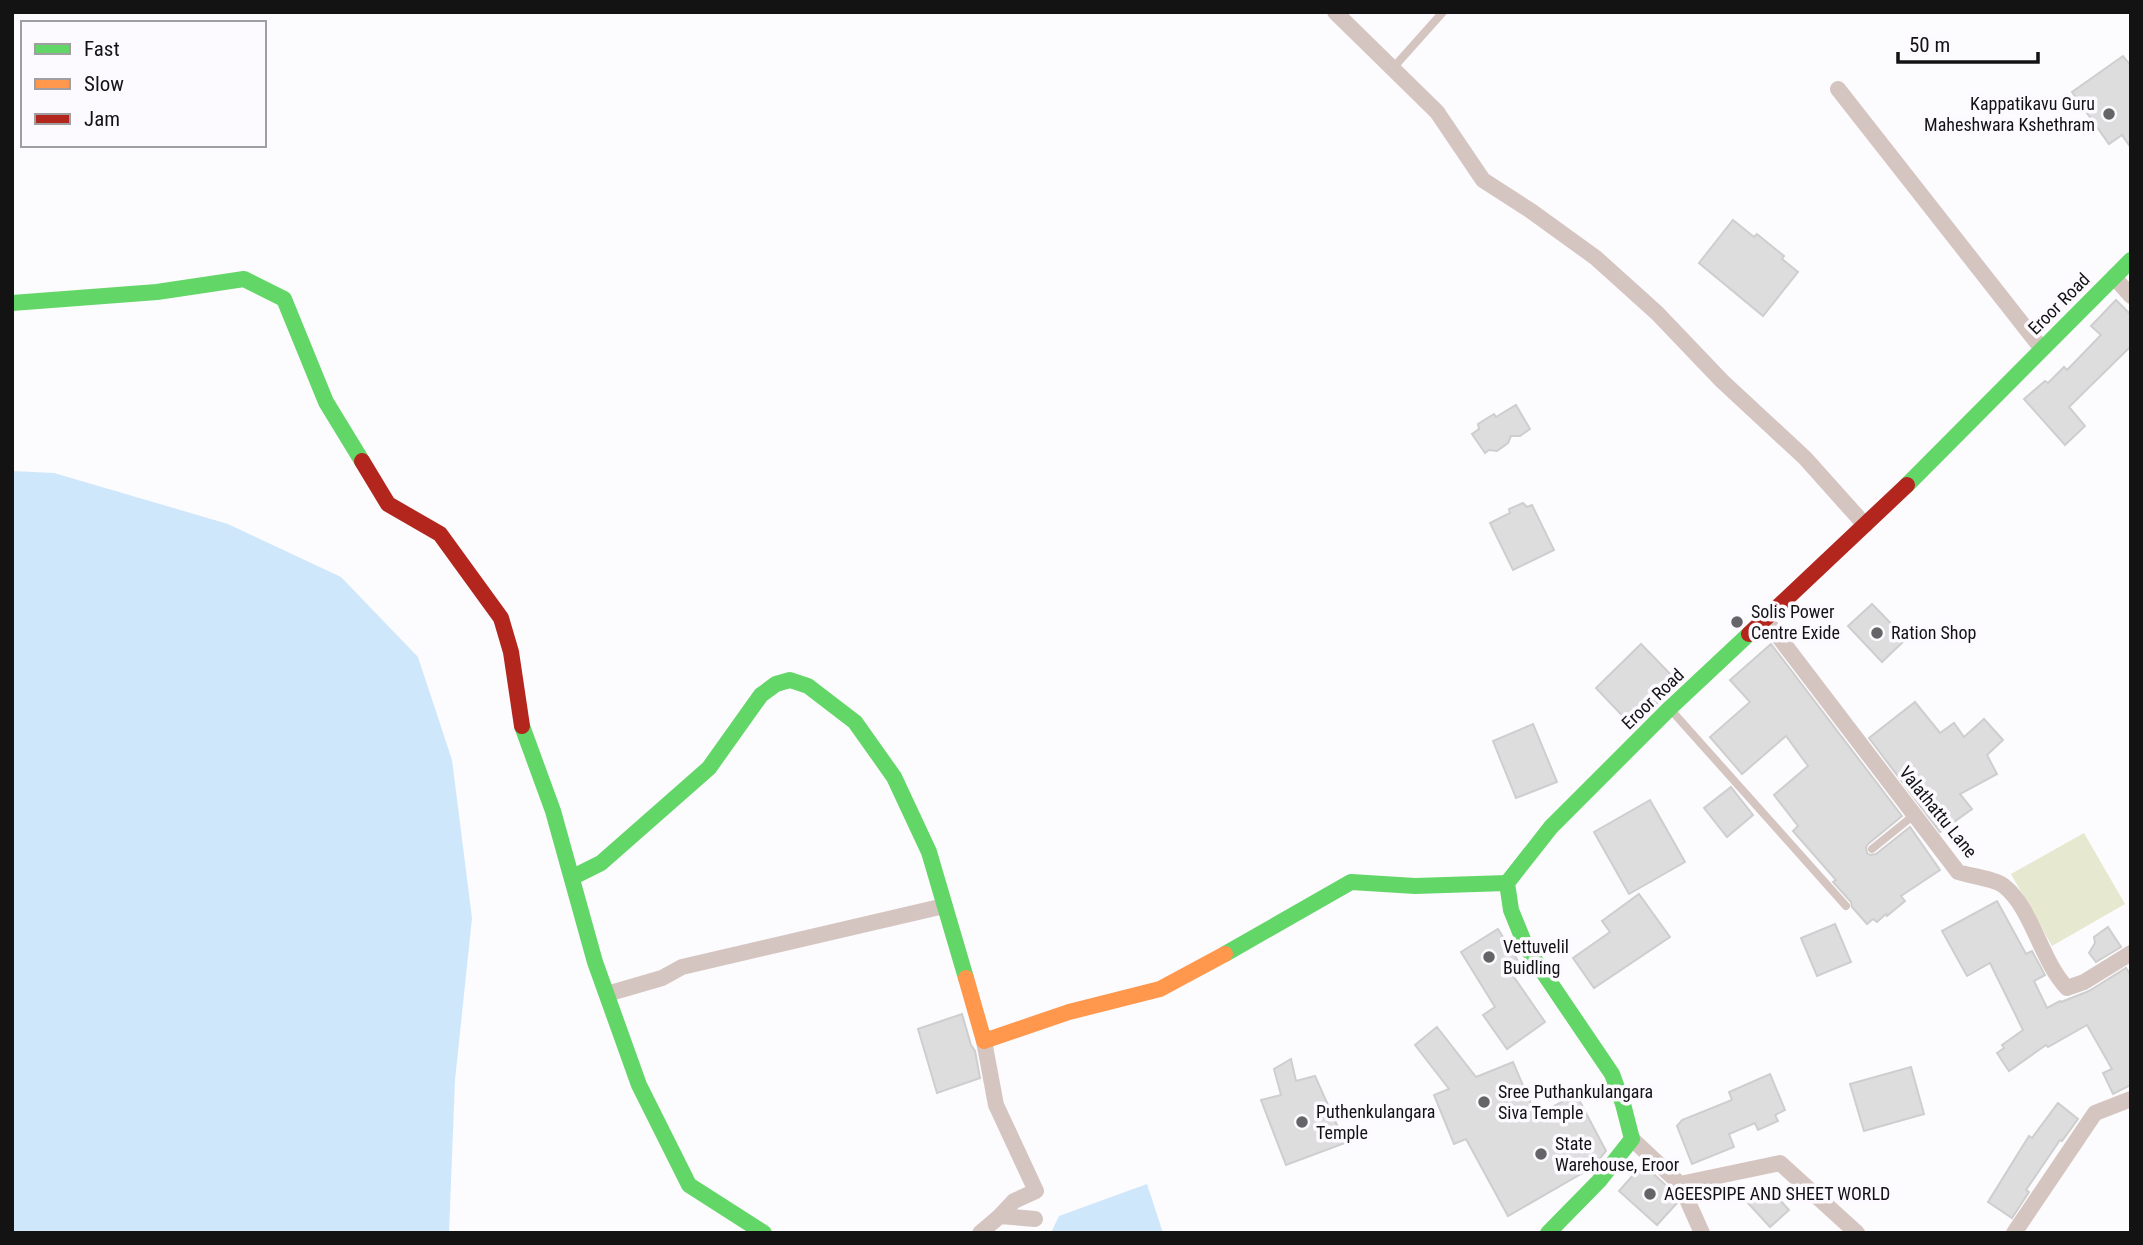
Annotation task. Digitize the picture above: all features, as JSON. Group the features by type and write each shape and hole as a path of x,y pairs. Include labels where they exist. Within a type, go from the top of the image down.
{"street":[{"path":"1335,12 1437,112 1483,180 1596,258 1647,304 1722,381 1805,458 1865,525"},
{"path":"1838,89 2042,349"},
{"name":"Eroor Road","path":"1507,883 1551,827 1670,708 1896,496 2131,260"},
{"path":"2114,277 2131,296"},
{"path":"12,303 158,292 244,279 284,299 326,402 388,504 440,534 501,618 511,652 523,731 553,811 595,962 639,1084 689,1185 764,1233"},
{"name":"Valathattu Lane","path":"1765,619 1958,872 2004,885 2019,904 2057,978 2067,988 2084,982 2131,953"},
{"path":"573,877 601,863 709,768 761,695 776,684 790,680 808,686 855,722 894,777 929,852 985,1041 996,1105 1036,1191 1014,1201 980,1233"},
{"path":"985,1041 1069,1012 1160,989 1265,933 1350,882 1415,886 1507,883 1511,910 1526,947 1612,1073 1632,1139 1680,1184 1702,1233"},
{"path":"607,994 662,978 682,967 944,906"},
{"path":"2014,1233 2095,1113 2131,1099"},
{"path":"1548,1233 1600,1181 1632,1139"},
{"path":"1680,1184 1780,1163 1857,1233"},
{"path":"1000,1216 1035,1219"}],"lane":[{"path":"1392,68 1443,12"},
{"path":"1670,708 1846,906"},
{"path":"1872,849 1914,815"}],"green space":[{"path":"2084,833 2125,904 2052,946 2011,874"}],"water":[{"path":"12,471 54,473 228,524 341,577 418,657 452,760 472,918 455,1080 449,1233 12,1233"},
{"path":"1147,1184 1163,1233 1051,1233 1059,1216"}],"building":[{"name":"Kappatikavu Guru Maheshwara Kshethram","path":"2123,56 2131,66 2131,148 2122,135 2109,144 2072,92"},
{"path":"1733,220 1754,237 1757,234 1784,256 1782,259 1798,272 1763,316 1699,263"},
{"path":"2116,300 2131,315 2131,346 2069,407 2085,426 2065,445 2024,399 2045,381 2048,383 2064,367 2067,370 2101,335 2091,326"},
{"path":"1516,405 1530,429 1520,436 1511,436 1508,443 1497,451 1489,450 1485,453 1472,434 1479,429 1478,424"},
{"path":"1523,503 1527,507 1532,505 1554,550 1513,570 1490,523 1510,513 1509,509"},
{"name":"Ration Shop","path":"1872,604 1906,639 1882,662 1848,626"},
{"path":"1641,644 1678,682 1633,727 1596,688"},
{"path":"1771,644 1902,816 1868,844 1867,853 1876,854 1910,827 1940,870 1901,896 1905,901 1877,922 1873,919 1867,924 1852,907 1851,902 1833,882 1836,880 1793,831 1798,826 1774,795 1808,766 1786,736 1742,774 1710,737 1750,702 1730,680"},
{"path":"1915,702 1940,733 1954,723 1964,737 1984,719 2003,740 1987,755 1997,774 1960,794 1972,809 1940,832 1869,738"},
{"path":"1533,724 1557,782 1516,798 1493,741"},
{"path":"1731,787 1753,815 1727,837 1704,808"},
{"path":"1650,800 1685,862 1629,894 1594,832"},
{"path":"1639,894 1670,937 1594,988 1573,958 1610,932 1602,921"},
{"path":"1997,901 2026,954 2032,951 2045,975 2034,981 2047,1008 2089,991 2126,968 2131,976 2131,1085 2113,1094 2103,1073 2112,1069 2087,1025 2048,1047 2046,1045 2009,1071 1997,1053 2004,1048 2002,1045 2023,1030 1990,963 1967,976 1942,931"},
{"path":"1835,924 1851,962 1817,976 1801,938"},
{"path":"2108,927 2121,947 2096,962 2089,953 2095,943 2094,937"},
{"path":"1498,929 1518,961 1507,967 1545,1022 1507,1049 1483,1015 1495,1007 1461,952"},
{"path":"962,1014 975,1051 980,1078 937,1093 918,1029"},
{"path":"1437,1027 1476,1077 1513,1062 1536,1116 1576,1094 1606,1151 1593,1167 1508,1216 1466,1139 1454,1144 1434,1095 1449,1089 1415,1045"},
{"name":"Puthenkulangara Temple","path":"1291,1059 1296,1081 1315,1076 1345,1143 1286,1165 1261,1100 1281,1095 1274,1069"},
{"path":"1911,1067 1924,1114 1864,1131 1850,1084"},
{"path":"1770,1074 1785,1110 1775,1115 1778,1121 1758,1130 1755,1123 1729,1134 1734,1147 1692,1164 1677,1126 1682,1120 1732,1100 1729,1092"},
{"path":"2058,1103 2078,1119 2062,1141 2060,1140 2026,1190 2029,1192 2012,1218 1988,1202 2029,1136 2032,1138"},
{"name":"AGEESPIPE AND SHEET WORLD","path":"1643,1164 1671,1190 1677,1203 1657,1225 1619,1191"},
{"path":"1766,1185 1789,1210 1770,1227 1747,1202"}],"traffic: fast":[{"path":"1907,485 2131,260"},
{"path":"12,303 157,292 244,279 284,299 326,402 362,461"},
{"path":"1548,1233 1599,1181 1632,1139 1612,1074 1526,947 1511,910 1507,883 1551,827 1670,708 1749,634"},
{"path":"573,877 601,863 709,768 761,695 776,684 790,680 808,686 855,722 894,777 929,852 966,978"},
{"path":"522,726 553,811 595,962 639,1085 689,1185 764,1233"},
{"path":"1225,954 1351,882 1415,886 1507,883"}],"traffic: slow":[{"path":"966,978 984,1041 1069,1012 1160,989 1225,954"}],"traffic: jam":[{"path":"362,461 388,504 440,534 501,618 511,652 522,726"},
{"path":"1749,634 1907,485"}],"place":[{"name":"Kappatikavu Guru Maheshwara Kshethram","path":"2109,114"},
{"name":"Solis Power Centre Exide","path":"1737,622"},
{"name":"Ration Shop","path":"1877,633"},
{"name":"Vettuvelil Buidling","path":"1489,957"},
{"name":"Sree Puthankulangara Siva Temple","path":"1484,1102"},
{"name":"Puthenkulangara Temple","path":"1302,1122"},
{"name":"State Warehouse, Eroor","path":"1541,1154"},
{"name":"AGEESPIPE AND SHEET WORLD","path":"1650,1194"}]}
